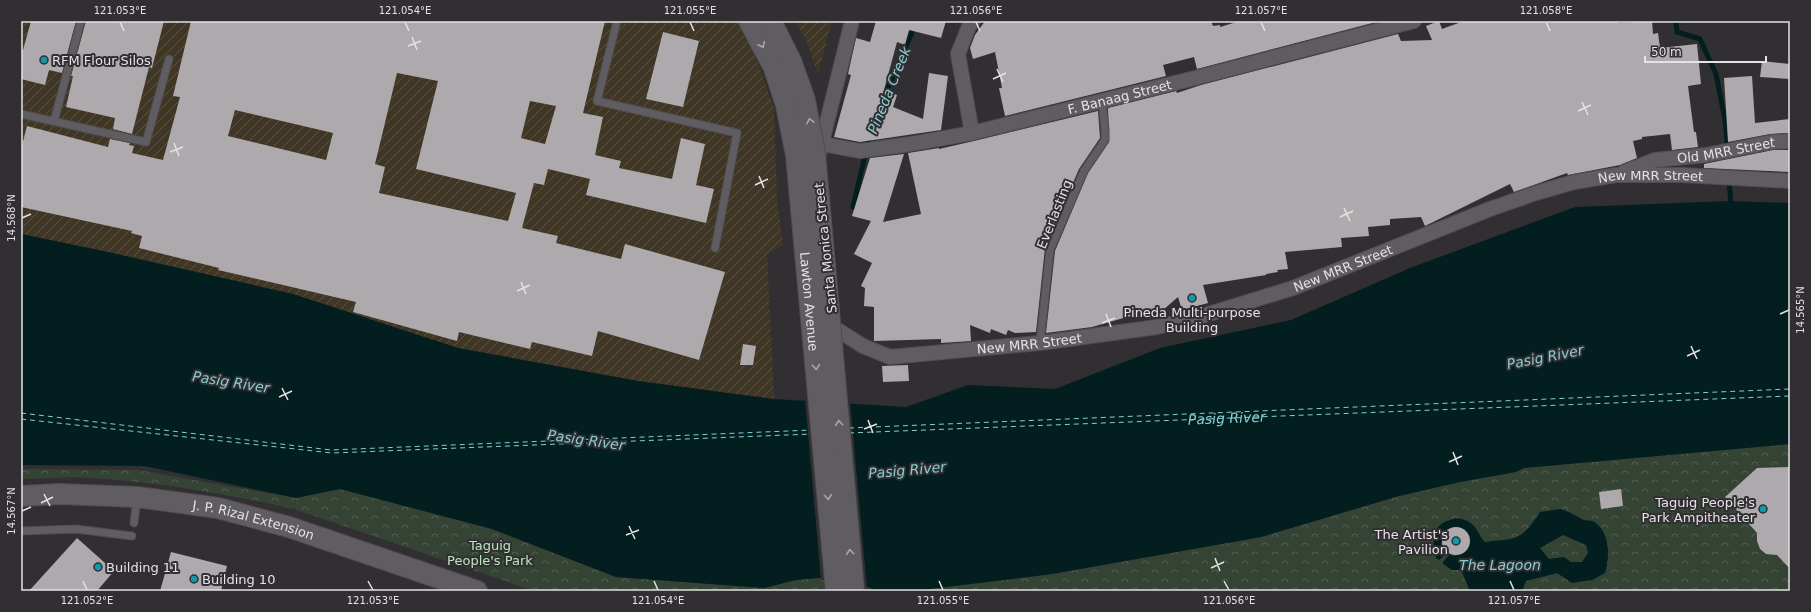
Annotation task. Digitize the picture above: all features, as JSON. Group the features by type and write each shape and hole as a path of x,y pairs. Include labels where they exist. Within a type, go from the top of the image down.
{"main road":[{"name":"Lawton Avenue","path":"749,21 782,65 805,100 815,153 854,591"},
{"name":"Lawton Avenue","path":"771,21 782,65 786,105 796,155 836,591"},
{"name":"J. P. Rizal Extension","path":"21,496 59,494 137,497 218,508 289,527 477,591"}],"street":[{"name":"Santa Monica Street","path":"852,21 815,168 805,180 798,193 806,296 818,316 834,328 863,346 890,357"},
{"path":"972,133 958,54 969,26 973,21"},
{"name":"F. Banaag Street","path":"822,144 860,151 972,133 1414,21"},
{"name":"Old MRR Street","path":"1616,175 1655,160 1706,155 1772,142 1790,141"},
{"name":"Santa Monica Street","path":"815,168 821,191 834,328"},
{"name":"New MRR Street","path":"890,357 1040,343 1157,327 1202,316 1293,288 1536,192 1574,182 1616,175 1682,175 1790,181"},
{"path":"804,271 828,269"}],"lane":[{"path":"54,121 81,21"},
{"path":"617,21 597,102 737,133 715,248"},
{"path":"21,114 146,142 169,59"},
{"name":"Everlasting","path":"1040,343 1050,250 1084,171 1105,140 1106,135 1102,100"},
{"path":"134,523 137,497"},
{"path":"21,531 76,528 132,536"}],"shaded area":[{"path":"21,21 737,21 744,30 762,73 774,109 777,199 783,245 767,254 774,399 638,381 458,348 293,294 21,234"},
{"path":"796,21 832,21 818,74 808,45"}],"green space":[{"path":"1790,444 1790,591 913,591 1052,574 1261,537 1399,496 1460,482 1516,472 1524,468"},
{"name":"Taguig People's Park","path":"21,469 138,470 296,498 340,489 492,529 616,577 764,588 796,580 831,577 860,584 877,591 529,591 517,585 294,509 294,506 293,509 193,489 142,482 82,477 21,479"}],"water":[{"name":"Pasig River","path":"1730,201 1790,203 1790,444 1524,468 1516,472 1460,482 1399,496 1261,537 1052,574 913,591 877,591 860,584 831,577 796,580 764,588 616,577 492,529 340,489 296,498 144,466 21,465 21,234 293,294 458,348 638,381 774,399 906,407 968,385 1055,389 1160,348 1291,320 1410,268 1575,207"},
{"name":"The Lagoon","path":"1561,509 1584,520 1595,522 1604,533 1608,546 1608,560 1605,573 1592,580 1572,583 1557,573 1526,581 1522,591 1470,591 1461,570 1452,570 1442,563 1450,554 1454,556 1463,553 1468,547 1469,536 1462,529 1456,528 1450,529 1444,533 1441,544 1447,553 1439,560 1436,558 1434,535 1439,526 1444,522 1457,518 1463,519 1475,527 1485,542 1515,538 1531,525 1540,512","holes":["1563,535 1586,545 1588,553 1582,562 1571,562 1564,557 1549,559 1540,548"]}],"pier":[{"path":"805,399 850,401 867,589 831,579 821,580"}],"building":[{"name":"RFM Flour Silos","path":"31,21 76,21 62,73 49,70 45,85 21,79 21,50 23,50"},
{"path":"86,21 164,21 152,68 149,67 132,134 113,129 115,118 66,107 73,76 71,76"},
{"path":"191,21 605,21 583,113 603,117 595,155 621,161 619,168 672,179 681,138 705,144 696,185 714,189 706,223 586,195 590,179 548,169 544,185 534,183 522,228 558,236 556,243 621,259 625,244 725,272 699,360 598,331 592,356 532,342 530,349 459,332 457,341 353,312 356,302 218,270 219,268 139,248 142,236 131,233 132,231 21,207 21,149 27,126 108,147 110,139 130,143 129,145 134,146 132,153 163,160 180,97 173,96","holes":["397,73 438,81 416,169 516,193 508,221 379,193 385,167 375,164","530,101 556,106 545,144 521,138","235,110 333,133 326,160 228,136"]},
{"path":"876,21 946,21 941,38 909,30 905,45 897,42 884,90 897,95 893,107 923,119 929,73 948,76 941,130 860,142 834,137 851,75 848,74 856,38 870,42"},
{"path":"985,21 1211,21 1213,26 1220,25 1220,27 1240,21 1380,21 1197,69 1194,57 1163,65 1166,76 1005,116 999,88 1002,88 995,52 973,59 970,48 975,35"},
{"path":"1439,21 1442,29 1464,21 1618,21 1619,23 1652,21 1653,34 1658,33 1660,48 1697,44 1701,84 1688,86 1694,132 1696,132 1698,147 1672,150 1670,134 1642,137 1642,139 1633,141 1637,158 1620,165 1568,175 1567,173 1514,192 1510,184 1425,226 1421,217 1390,219 1390,225 1368,227 1369,236 1341,238 1342,247 1285,252 1288,269 1277,270 1278,272 1266,275 1203,285 1208,303 1182,310 1178,297 1156,316 1150,308 1137,319 1134,315 1092,327 1046,333 1055,251 1088,173 1109,142 1108,108 1176,91 1177,93 1201,85 1398,34 1401,41 1432,40 1426,26"},
{"path":"663,32 699,41 683,107 646,99"},
{"path":"1762,61 1790,64 1790,79 1760,77"},
{"path":"1752,76 1755,123 1790,119 1790,133 1770,134 1728,142 1724,78"},
{"path":"1098,111 1100,138 1079,169 1045,248 1036,332 1015,333 1008,330 1006,335 991,329 990,333 970,325 971,341 941,343 941,339 874,341 874,307 864,306 865,288 861,286 872,263 854,254 871,221 852,216 870,158 904,154 883,222 921,214 908,153 939,149"},
{"path":"1773,150 1790,150 1790,172 1704,168 1704,164"},
{"path":"743,344 756,346 753,365 740,365"},
{"path":"908,365 909,381 883,382 882,366"},
{"name":"Taguig People's Park Ampitheater","path":"1790,467 1790,569 1777,555 1766,554 1760,549 1757,541 1757,533 1725,497 1757,468"},
{"path":"1621,489 1623,506 1601,509 1599,492"},
{"name":"The Artist's Pavilion","path":"1456,527 1466,531 1470,541 1466,551 1456,555 1446,551 1442,541 1446,531"},
{"name":"Building 11","path":"77,538 114,571 97,591 29,591"},
{"name":"Building 10","path":"171,552 227,566 221,591 160,591"}],"waterway":[{"name":"Pineda Creek","path":"884,97 917,21"},
{"path":"1676,21 1677,32 1700,39 1716,74 1725,120 1728,150"},
{"name":"Pineda Creek","path":"853,207 870,134"},
{"path":"1729,178 1731,208"}],"ferry route":[{"path":"849,428 1790,389"},
{"path":"849,433 1790,396"},
{"path":"21,413 331,450 812,430"},
{"path":"21,419 332,453 812,434"}],"place":[{"name":"RFM Flour Silos","path":"44,60"},
{"name":"Pineda Multi-purpose Building","path":"1192,298"},
{"name":"Taguig People's Park Ampitheater","path":"1763,509"},
{"name":"The Artist's Pavilion","path":"1456,541"},
{"name":"Building 11","path":"98,567"},
{"name":"Building 10","path":"194,579"}]}
